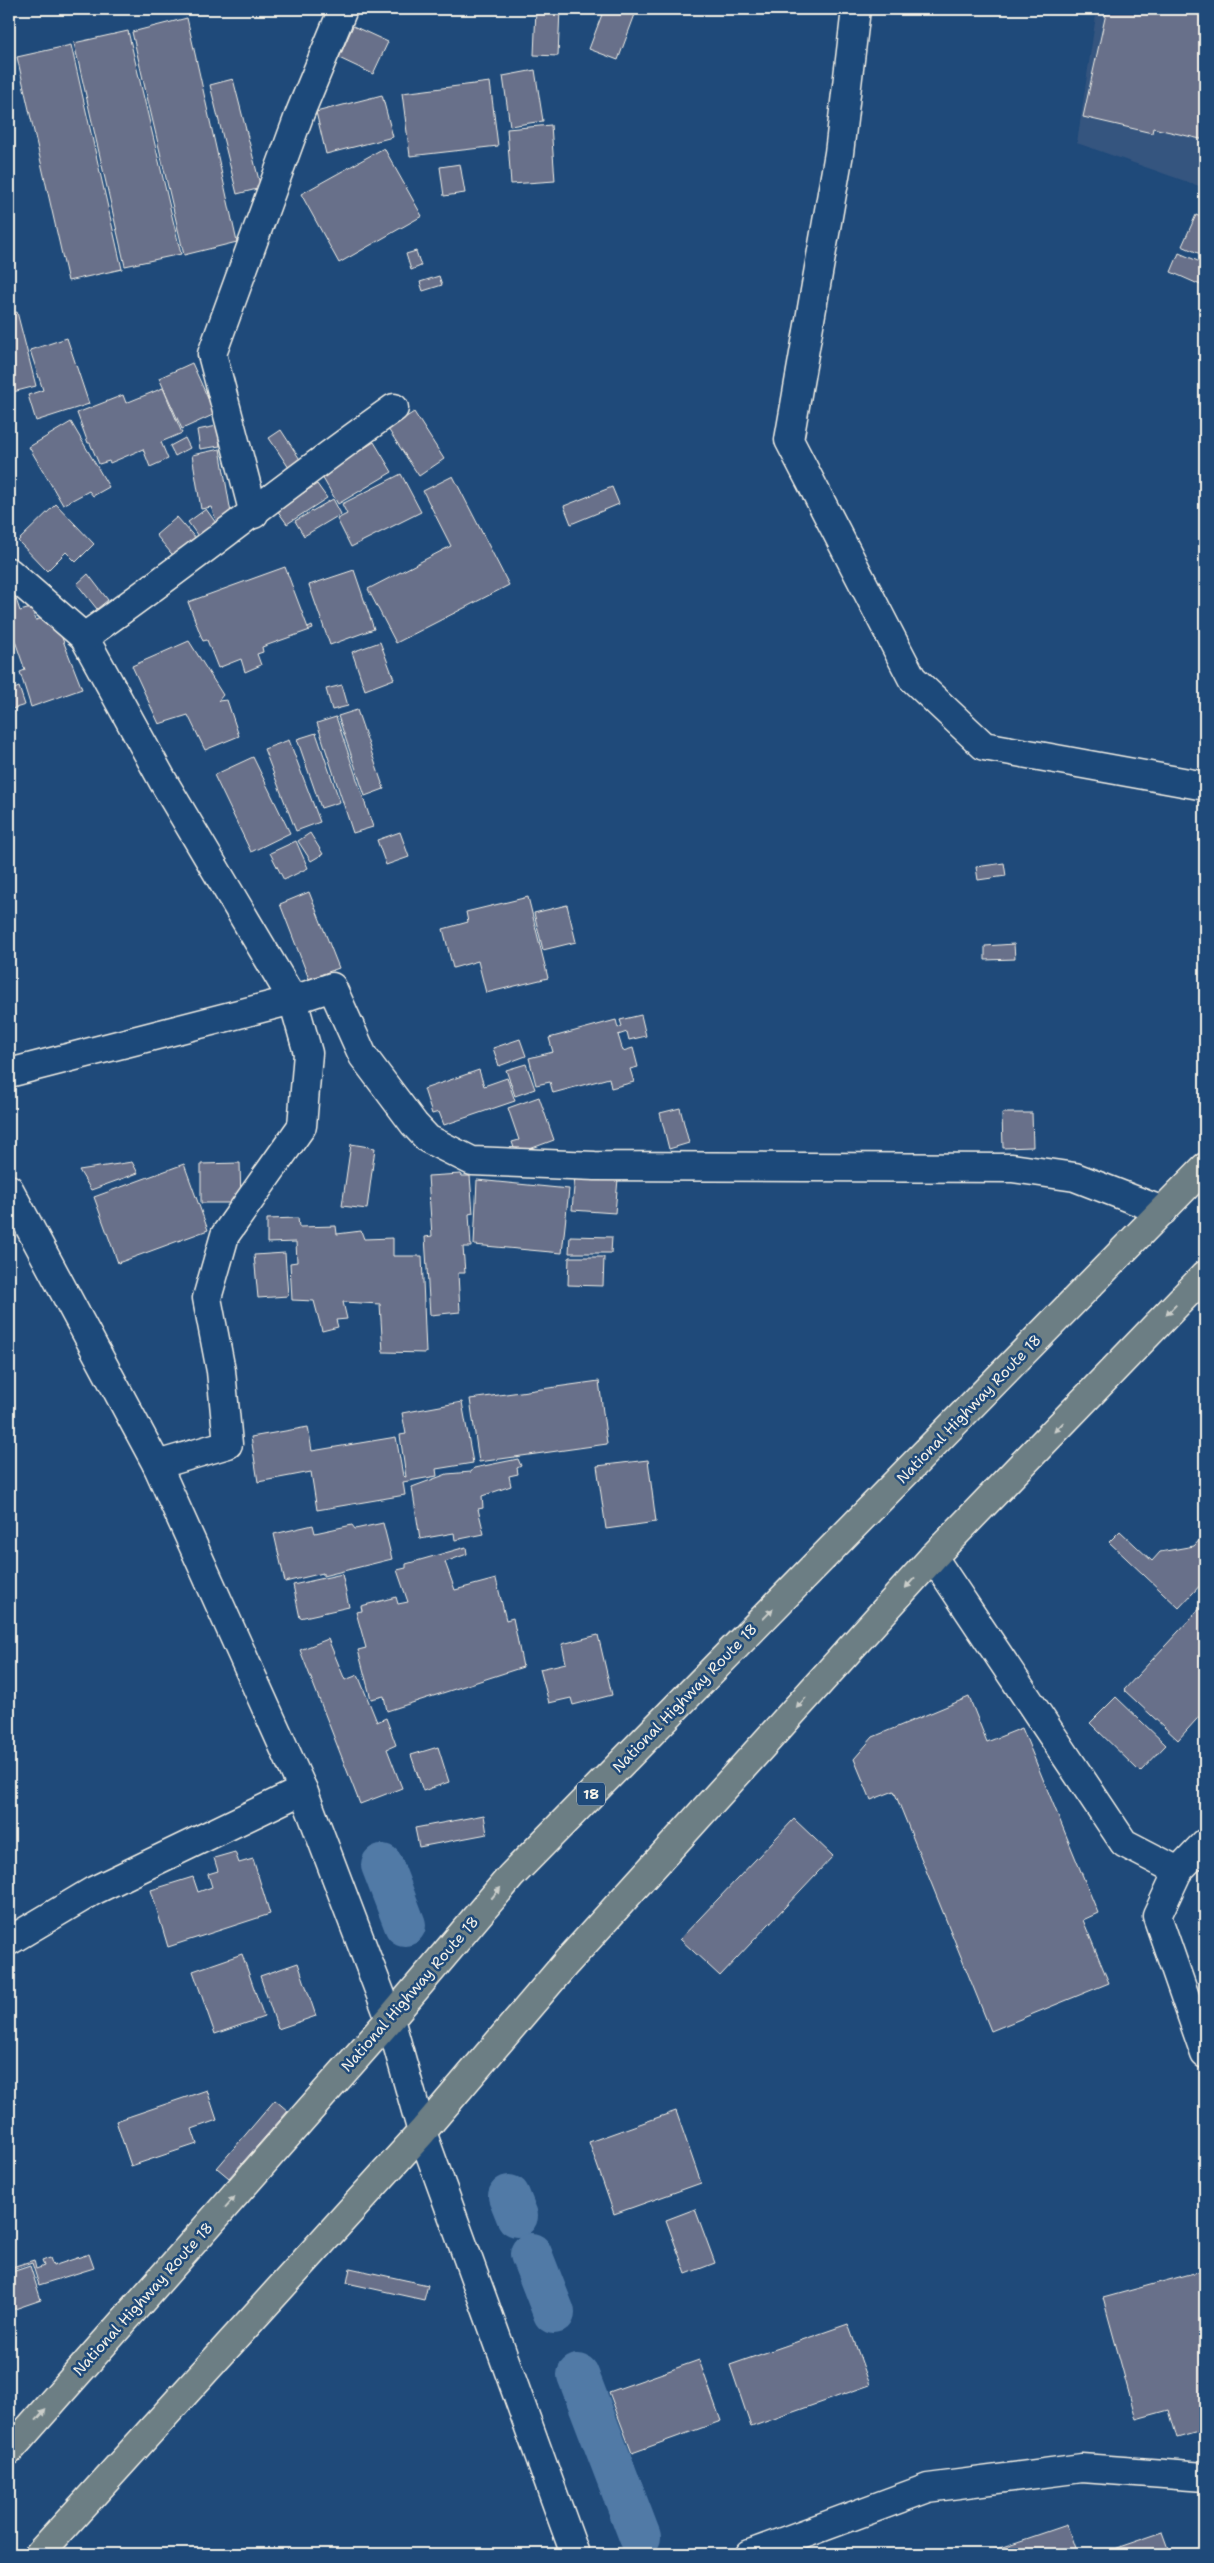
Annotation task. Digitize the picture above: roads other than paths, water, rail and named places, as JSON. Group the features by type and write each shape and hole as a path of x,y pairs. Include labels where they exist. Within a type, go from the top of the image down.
{"highway":[{"name":"National Highway Route 18","path":"9,2452 390,2019 511,1876 1205,1167"},
{"path":"40,2554 422,2132 566,1963 934,1557 1205,1275"}],"street":[{"path":"254,514 212,354 300,113 343,9"},
{"path":"856,9 839,153 789,440 912,678 984,746 1205,786"},
{"path":"84,637 164,581 254,514 322,459 394,408"},
{"path":"9,572 84,637 163,781 293,1000 308,1053 302,1126 225,1235 207,1298 221,1371 228,1444 157,1465"},
{"path":"9,1073 293,1000 332,987 363,1056 414,1124 428,1139 472,1161 594,1166 1012,1168 1075,1177 1163,1211"},
{"path":"9,1189 157,1465 303,1790 390,2019 422,2132 575,2554"},
{"path":"934,1557 1124,1843 1178,1871"},
{"path":"9,1941 93,1891 303,1790"},
{"path":"1205,1843 1178,1871 1157,1916 1205,2054"},
{"path":"750,2554 928,2488 1082,2468 1205,2477"}],"waterway":[{"path":"382,1865 405,1925"},
{"path":"509,2196 517,2216"},
{"path":"531,2254 554,2313"},
{"path":"578,2375 640,2537"}]}
